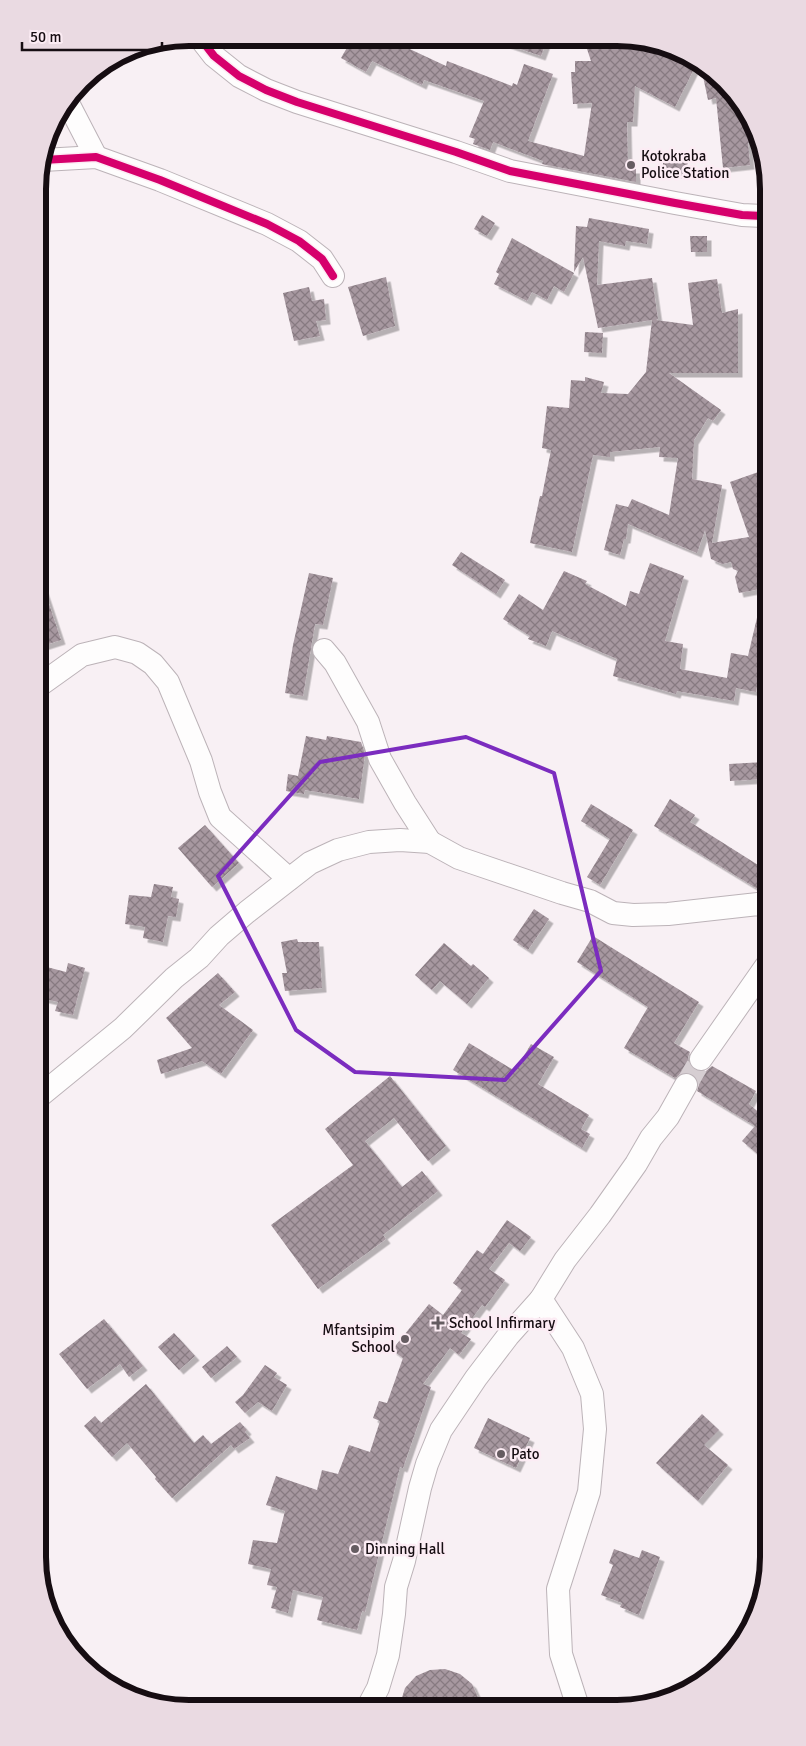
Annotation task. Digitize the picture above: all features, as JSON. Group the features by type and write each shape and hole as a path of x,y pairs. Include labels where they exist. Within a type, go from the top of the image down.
{"street":[{"path":"206,46 214,56 239,76 266,90 297,102 510,171 685,205 742,215 760,216"},
{"path":"71,109 96,157"},
{"path":"49,160 96,157 160,180 267,224 300,241 322,259 333,276"},
{"path":"47,680 82,655 115,647 137,653 153,664 168,682 201,761 220,817 289,879"},
{"path":"324,650 335,663 368,722 380,760 430,842"},
{"path":"46,1091 123,1028 174,978 199,958 219,936 289,879 310,863 338,850 353,846 369,842 400,840 430,842 459,858 562,894 590,901 613,913 633,915 668,914 759,905"},
{"path":"702,1059 759,976"},
{"path":"372,1700 378,1688 388,1655 396,1587 404,1561 420,1488 427,1464 447,1420 508,1336 541,1299 565,1260 600,1216 636,1164 651,1138 668,1117 686,1085"},
{"path":"541,1299 573,1348 592,1394 595,1429 589,1492 558,1589 561,1654 576,1700"}],"highlighted area":[{"path":"466,737 554,773 601,971 505,1080 355,1072 296,1030 218,876 320,762"}],"building":[{"path":"348,46 403,46 446,66 447,61 512,86 513,83 517,85 524,64 553,74 528,141 584,156 592,103 573,104 571,72 575,72 575,61 591,61 586,46 636,47 663,54 694,69 675,107 635,86 633,122 627,122 628,169 636,169 636,182 542,164 543,161 493,142 490,150 473,144 475,139 469,137 484,101 424,80 422,85 372,61 366,72 341,58"},
{"path":"512,46 545,46 541,56"},
{"path":"703,75 718,88 741,118 752,143 748,143 750,165 723,168 716,98 708,100"},
{"path":"664,157 688,162 685,175 662,171"},
{"path":"482,215 495,223 487,236 474,229"},
{"path":"589,218 649,229 647,244 626,241 625,246 599,241 597,285 652,278 658,319 656,320 693,325 688,283 717,279 722,313 738,309 738,373 669,373 721,410 713,421 708,418 694,440 692,479 722,485 712,543 749,537 730,482 760,471 760,589 739,593 735,577 738,571 733,569 731,562 722,564 711,559 705,530 697,553 628,524 626,539 624,539 620,555 604,550 616,504 628,507 632,499 669,515 678,458 659,457 660,447 610,452 610,457 593,455 572,552 530,543 551,450 542,448 547,406 569,408 571,380 585,381 585,377 604,382 601,393 628,394 646,372 652,320 598,328 583,257 574,272 576,226 587,227"},
{"path":"690,236 707,236 707,252 691,252"},
{"path":"512,238 574,273 564,292 554,286 547,300 532,292 527,301 494,284 499,274 496,272"},
{"path":"386,277 395,326 363,336 348,287"},
{"path":"309,287 312,301 324,299 326,320 316,321 320,336 294,341 283,293"},
{"path":"585,332 603,333 602,353 584,352"},
{"path":"461,552 505,580 496,594 452,565"},
{"path":"650,563 684,576 665,641 683,644 680,669 727,678 731,653 748,656 760,609 760,669 756,692 736,688 734,701 677,691 676,694 613,676 617,659 552,631 546,646 528,639 530,636 503,619 519,594 543,610 564,571 587,581 585,584 626,606 630,591 639,594"},
{"path":"309,573 333,578 323,625 315,624 303,696 285,693 293,645"},
{"path":"47,597 61,640 47,645"},
{"path":"306,736 326,740 327,736 361,742 365,754 359,799 305,790 304,794 286,791 288,774 298,776"},
{"path":"760,762 760,779 730,781 729,764"},
{"path":"670,799 695,815 690,822 760,866 759,890 654,826"},
{"path":"591,804 633,830 600,885 587,877 610,839 581,821"},
{"path":"205,825 239,863 212,887 178,848"},
{"path":"154,884 173,887 171,897 179,899 176,917 168,916 163,942 143,938 145,927 125,924 129,895 151,897"},
{"path":"534,909 549,919 528,950 513,940"},
{"path":"593,936 699,1002 674,1043 690,1052 688,1057 689,1064 694,1070 699,1072 706,1071 712,1066 756,1091 749,1104 759,1113 759,1156 742,1141 755,1126 697,1091 699,1084 693,1074 685,1072 675,1078 624,1048 648,1007 577,962"},
{"path":"297,939 298,942 319,942 322,988 285,991 282,973 287,973 281,942"},
{"path":"444,943 471,966 473,964 489,978 467,1004 440,981 432,990 415,975"},
{"path":"68,963 85,968 73,1015 55,1011 58,1002 46,999 46,967 66,972"},
{"path":"218,973 235,992 219,1005 253,1030 221,1074 202,1061 161,1074 157,1060 192,1048 166,1018"},
{"path":"469,1043 515,1071 531,1044 554,1057 538,1084 589,1115 581,1129 590,1134 582,1148 453,1070"},
{"path":"390,1076 446,1146 428,1161 394,1118 365,1141 402,1187 422,1171 438,1191 383,1235 386,1239 318,1289 271,1225 353,1165 325,1129"},
{"path":"507,1220 531,1237 520,1251 509,1243 489,1269 505,1280 485,1307 482,1305 461,1333 471,1339 459,1355 450,1348 423,1384 431,1387 403,1468 400,1467 365,1612 362,1611 357,1630 317,1620 323,1597 293,1590 288,1613 271,1608 277,1587 267,1585 271,1569 248,1564 253,1540 277,1543 285,1511 266,1505 276,1476 317,1490 322,1470 338,1474 349,1445 370,1452 380,1421 373,1418 379,1401 387,1403 403,1358 392,1350 429,1304 443,1315 462,1290 453,1283 477,1250 483,1254"},
{"path":"104,1319 143,1366 129,1377 120,1364 87,1389 59,1354"},
{"path":"174,1333 195,1356 179,1370 158,1347"},
{"path":"227,1346 237,1357 211,1378 202,1367"},
{"path":"265,1365 277,1373 274,1377 287,1385 272,1411 258,1402 245,1413 235,1402 243,1395"},
{"path":"146,1384 194,1443 203,1435 211,1444 240,1422 247,1430 245,1432 250,1438 234,1449 231,1445 172,1498 127,1443 112,1457 84,1426 95,1416 101,1423"},
{"path":"702,1414 719,1430 704,1445 728,1465 698,1501 656,1463"},
{"path":"488,1418 530,1438 516,1468 474,1448"},
{"path":"614,1549 639,1558 642,1550 660,1557 639,1615 620,1607 622,1603 601,1595 613,1565 609,1563"},
{"path":"445,1669 460,1674 472,1684 479,1700 401,1700 405,1688 416,1676 430,1670"}],"tunnel":[{"path":"686,1085 701,1059"}],"cycle path":[{"path":"206,46 214,56 239,76 266,90 297,102 510,171 675,203 742,215 760,216"},
{"path":"49,160 96,157 160,180 267,224 299,241 322,259 333,276"}],"place":[{"name":"Kotokraba Police Station","path":"631,165"},
{"name":"School Infirmary","path":"438,1323"},
{"name":"Mfantsipim School","path":"405,1339"},
{"name":"Pato","path":"501,1454"},
{"name":"Dinning Hall","path":"355,1549"}]}
